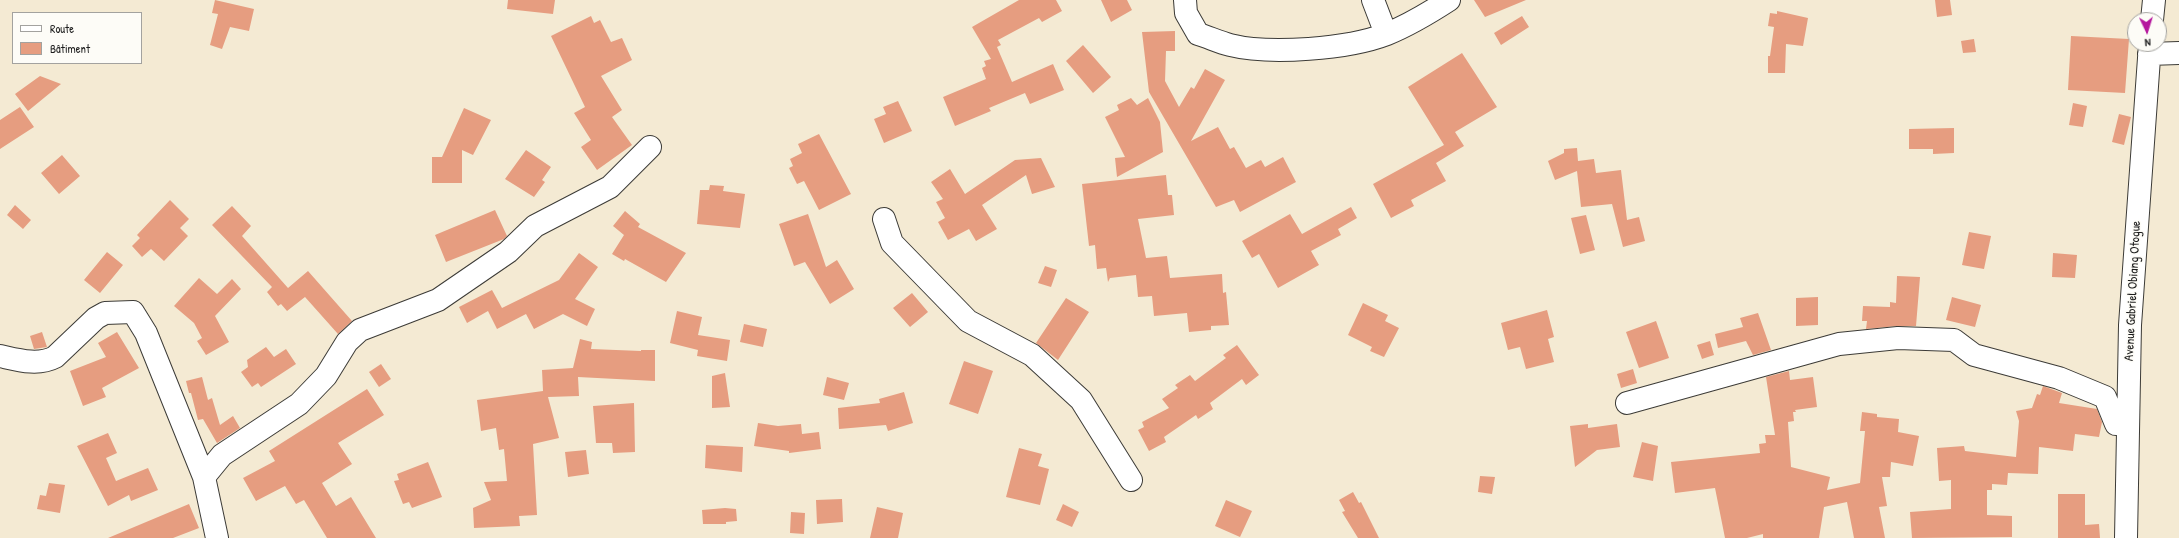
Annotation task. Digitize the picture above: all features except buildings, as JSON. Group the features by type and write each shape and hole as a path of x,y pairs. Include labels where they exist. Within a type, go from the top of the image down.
{"street":[{"path":"1185,0 1186,13 1198,34 1230,45 1284,50 1352,44 1386,34 1423,17 1449,0"},
{"path":"1373,0 1386,34"},
{"path":"2153,12 2154,0"},
{"path":"2167,51 2179,53"},
{"name":"Avenue Gabriel Obiang Otogue","path":"2126,538 2130,325 2149,52"},
{"path":"204,477 222,455 299,404 326,376 347,342 360,330 438,300 508,252 535,226 610,187 650,147"},
{"path":"884,219 892,243 968,321 1032,355 1081,400 1131,480"},
{"path":"0,356 37,362 48,361 55,357 96,318 105,313 133,312 146,333 204,477 217,538"},
{"path":"1627,403 1839,344 1898,338 1954,340 1974,355 2059,378 2105,397 2116,424 2127,424"}]}
